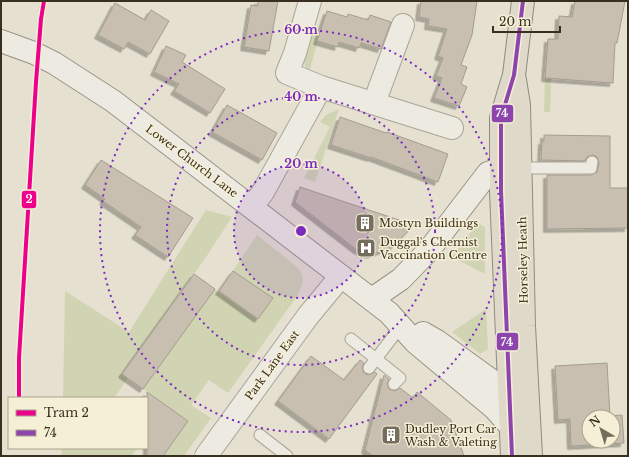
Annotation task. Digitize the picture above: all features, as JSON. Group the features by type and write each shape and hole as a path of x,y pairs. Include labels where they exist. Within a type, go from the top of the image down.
{"highway":[{"name":"Horseley Heath","path":"523,1 514,75 501,118 510,169 524,326 523,423"},
{"name":"Horseley Heath","path":"509,393 510,169 519,105 514,75"},
{"path":"512,456 523,423"},
{"path":"523,423 531,456"}],"main road":[{"path":"310,1 288,72 321,87 452,128"},
{"path":"374,103 403,26"},
{"name":"Lower Church Lane","path":"1,43 28,50 54,63 113,101 372,299"},
{"path":"252,207 263,192 321,87"},
{"path":"510,169 488,174 429,250 401,279 372,299 395,320 415,342 494,408 523,423"},
{"name":"Park Lane East","path":"206,456 308,316 341,276"},
{"path":"395,320 437,341 518,398 523,423"}],"lane":[{"path":"510,169 591,168 592,162"},
{"path":"373,363 395,320"},
{"path":"351,339 373,363 400,378 394,384"},
{"path":"260,435 287,456"}],"green space":[{"path":"309,30 320,33 309,72 304,62 303,52"},
{"path":"545,78 551,78 550,112 544,112"},
{"path":"339,109 315,182 304,178 330,127 320,122 326,115"},
{"path":"206,210 232,217 206,257 122,374 128,378 115,397 63,397 65,291 129,332"},
{"path":"478,223 485,227 485,274 452,257"},
{"path":"257,235 297,267 302,274 303,281 297,296 228,393 209,380 191,405 211,418 184,456 153,456 143,449 148,449 152,395 143,389 214,289 258,318 272,298 233,271"},
{"path":"486,309 488,349 480,354 452,332"},
{"path":"62,449 136,449 132,456 61,456"}],"building":[{"path":"258,1 278,1 269,51 244,47 251,5 258,6"},
{"path":"421,1 477,1 472,35 461,65 467,67 461,84 467,87 459,106 434,98 442,78 436,76 443,58 438,56 447,29 428,26 429,19 419,17"},
{"path":"575,1 625,1 617,43 615,43 613,83 545,78 548,39 558,39 559,16 572,17"},
{"path":"115,3 145,20 151,10 169,21 150,54 128,42 124,49 98,35"},
{"path":"327,11 347,17 348,14 368,20 370,15 391,22 381,49 361,43 359,48 339,42 338,47 317,41"},
{"path":"166,46 186,55 182,62 225,89 210,113 174,91 179,84 154,72"},
{"path":"227,105 277,133 262,160 212,132"},
{"path":"340,117 448,154 438,182 371,157 331,145"},
{"path":"544,135 610,136 610,188 628,188 628,228 547,229 547,175 591,175 597,172 599,163 597,157 593,155 587,157 585,161 541,160 542,141 544,141"},
{"path":"101,160 193,218 168,257 135,235 141,227 103,201 105,199 85,185"},
{"name":"Mostyn Buildings","path":"300,187 414,225 393,247 370,255 357,250 295,202"},
{"path":"233,271 273,298 258,319 219,291"},
{"path":"194,274 215,289 143,389 122,374"},
{"path":"311,356 344,380 360,360 364,363 362,368 364,373 368,375 375,372 377,374 329,439 278,401"},
{"path":"607,363 610,409 581,409 581,445 571,446 570,419 558,420 555,366"},
{"path":"384,375 389,379 387,385 389,389 395,391 400,388 413,398 417,392 451,420 464,456 373,456 365,450"},
{"path":"147,392 188,421 163,456 147,456"},
{"path":"621,415 622,415 624,443 621,443"}],"tram line":[{"name":"2","path":"19,397 19,358 36,82 41,19 44,1"}],"transit line":[{"name":"74","path":"512,456 501,191 501,118 514,75 523,1"}],"place":[{"name":"Mostyn Buildings","path":"365,223"},
{"name":"Duggal's Chemist Vaccination Centre","path":"366,248"},
{"name":"Dudley Port Car Wash & Valeting","path":"391,435"}]}
